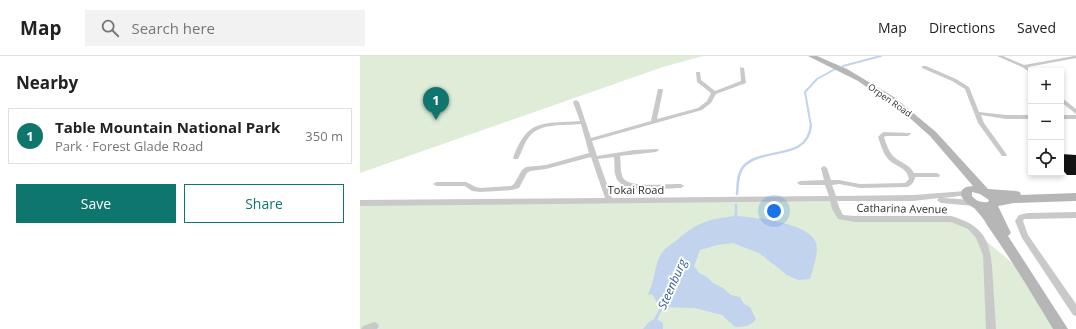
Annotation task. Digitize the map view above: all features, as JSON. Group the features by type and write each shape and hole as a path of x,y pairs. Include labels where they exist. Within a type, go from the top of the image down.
{"main road":[{"name":"Orpen Road","path":"811,56 831,64 894,100 930,131 956,161 993,199 993,204 1012,250"},
{"name":"Orpen Road","path":"956,161 967,182 967,197 987,216 1012,250"},
{"path":"967,191 975,189 985,192 1048,197"},
{"path":"974,204 986,206 1011,199 1076,197"},
{"path":"1012,250 1061,329"}],"street":[{"path":"999,56 1024,66 1028,69"},
{"path":"1024,66 1076,57"},
{"path":"924,67 964,86 969,92 981,123 1004,155"},
{"path":"589,140 700,109 710,102 714,93 744,82 742,68"},
{"path":"698,73 699,81 714,93"},
{"path":"654,122 660,90"},
{"path":"576,102 593,156 610,201"},
{"path":"1064,102 1076,112"},
{"path":"977,113 1006,117 1028,117"},
{"path":"1064,117 1076,116"},
{"path":"516,158 532,130 547,125 583,122"},
{"path":"800,183 839,182 860,186 904,186 911,182 912,175 906,166 891,158 881,137 884,134 908,134"},
{"path":"436,184 466,184 474,189 480,190 512,188 517,186 524,172 528,169 546,167 593,156 656,150"},
{"path":"616,155 620,177 626,183 636,186 680,186"},
{"name":"Catharina Avenue","path":"824,168 832,199 839,215 845,218 942,218 958,221 972,229 982,238 987,255 991,329"},
{"path":"912,175 937,175"},
{"name":"Tokai Road","path":"913,198 967,191"},
{"name":"Tokai Road","path":"360,203 913,198 974,204"},
{"path":"1076,215 1028,216 1020,219 1020,225 1025,236 1076,312"}],"green space":[{"path":"360,56 703,56 663,67 360,173"},
{"path":"832,199 845,218 958,221 972,229 1029,277 1059,329 360,329 360,203"}],"water":[{"path":"736,216 780,222 804,230 812,236 816,243 817,251 810,279 798,280 787,275 759,253 733,243 717,245 700,250 694,266 699,273 723,288 731,295 740,297 744,304 750,307 756,319 750,325 735,327 722,315 695,308 662,307 657,303 653,295 648,294 659,258 666,248 691,229 704,222 718,218"},
{"path":"656,319 663,323 663,329 643,329 650,321"}],"building":[{"path":"1064,154 1076,155 1076,175 1067,175 1064,172"}],"waterway":[{"path":"843,66 881,56"},
{"path":"811,125 805,92 817,79 835,69"},
{"path":"737,194 739,177 743,167 751,161 761,157 793,149 802,144 808,137 811,125"},
{"path":"736,205 736,215"},
{"name":"Steenburg","path":"734,219 736,215"},
{"name":"Steenburg","path":"655,321 663,304"}],"place":[{"name":"Table Mountain National Park","path":"436,120"}]}
